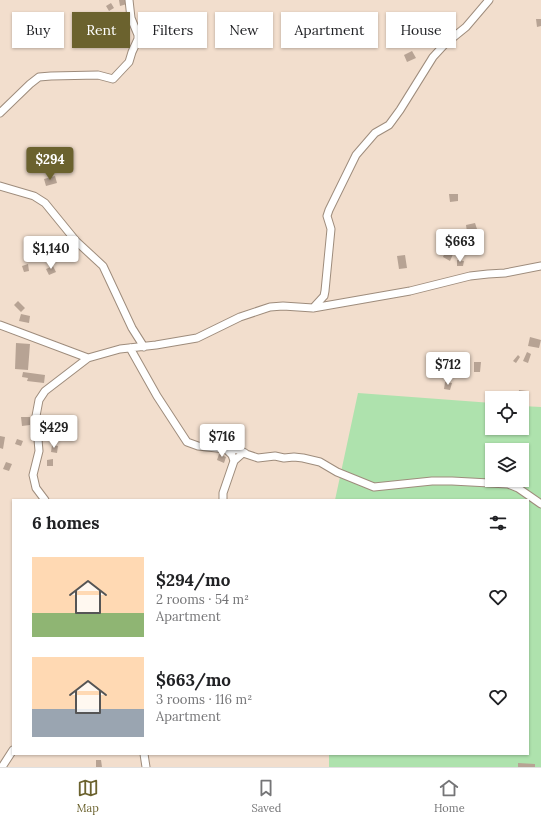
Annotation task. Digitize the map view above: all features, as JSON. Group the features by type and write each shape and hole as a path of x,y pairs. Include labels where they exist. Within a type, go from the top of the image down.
{"street":[{"path":"0,113 30,84 39,78 51,76 98,75 113,79 129,62 138,39 138,35 131,18 129,0"},
{"path":"313,308 324,296 325,291 331,229 327,216 356,155 375,133 388,124 400,110 433,57 445,44 466,27 488,0"},
{"path":"0,186 34,196 45,203 76,241 103,266 132,328 144,347"},
{"path":"44,499 36,488 33,475 39,451 36,416 39,400 45,391 88,358 130,348 197,338 240,317 270,307 283,306 313,308 410,291 470,276 505,273 541,266"},
{"path":"0,325 88,358"},
{"path":"130,348 157,396 187,442 198,446 226,450 239,450 255,458 275,456 284,458 303,458 320,462 337,472 374,486 432,481 508,484 518,488 541,504"},
{"path":"226,450 232,455 234,460"},
{"path":"223,499 222,493 234,460 241,454 245,453"},
{"path":"2,767 12,752"},
{"path":"144,755 146,767"}],"green space":[{"path":"358,393 485,402 485,435 529,435 529,406 541,407 541,767 329,767 329,755 529,755 529,499 335,499"}],"building":[{"path":"119,0 126,0 127,4 120,6"},
{"path":"111,3 114,8 109,11 106,6"},
{"path":"536,19 541,19 541,26 537,27"},
{"path":"412,51 416,58 407,62 404,55"},
{"path":"55,176 57,183 46,186 44,179"},
{"path":"449,194 458,194 458,201 450,202"},
{"path":"475,223 477,229 467,232 466,225"},
{"path":"462,234 468,238 461,248 455,244"},
{"path":"447,248 454,252 450,261 443,257"},
{"path":"405,255 407,268 399,269 397,256"},
{"path":"457,260 464,261 463,266 457,266"},
{"path":"28,264 29,271 24,272 22,266"},
{"path":"53,266 56,272 49,275 46,269"},
{"path":"18,301 25,308 21,312 14,305"},
{"path":"21,314 30,316 29,323 19,321"},
{"path":"530,337 541,340 539,348 528,346"},
{"path":"16,343 30,344 28,370 15,369"},
{"path":"527,352 531,354 528,363 523,361"},
{"path":"518,355 520,357 516,363 513,361"},
{"path":"474,362 481,362 480,372 474,372"},
{"path":"23,372 45,375 44,383 27,381 28,378 22,377"},
{"path":"445,382 452,383 450,390 444,389"},
{"path":"21,417 30,417 30,425 22,426"},
{"path":"228,426 237,428 235,436 227,434"},
{"path":"0,436 5,437 3,449 0,448"},
{"path":"238,438 243,438 243,443 238,442"},
{"path":"17,439 23,441 21,446 15,444"},
{"path":"52,445 58,446 57,453 51,452"},
{"path":"219,454 226,457 224,463 217,460"},
{"path":"53,459 53,466 47,466 47,460"},
{"path":"6,462 12,464 9,471 3,469"},
{"path":"96,760 101,760 102,767 96,767"},
{"path":"518,763 535,764 535,767 518,767"}]}
